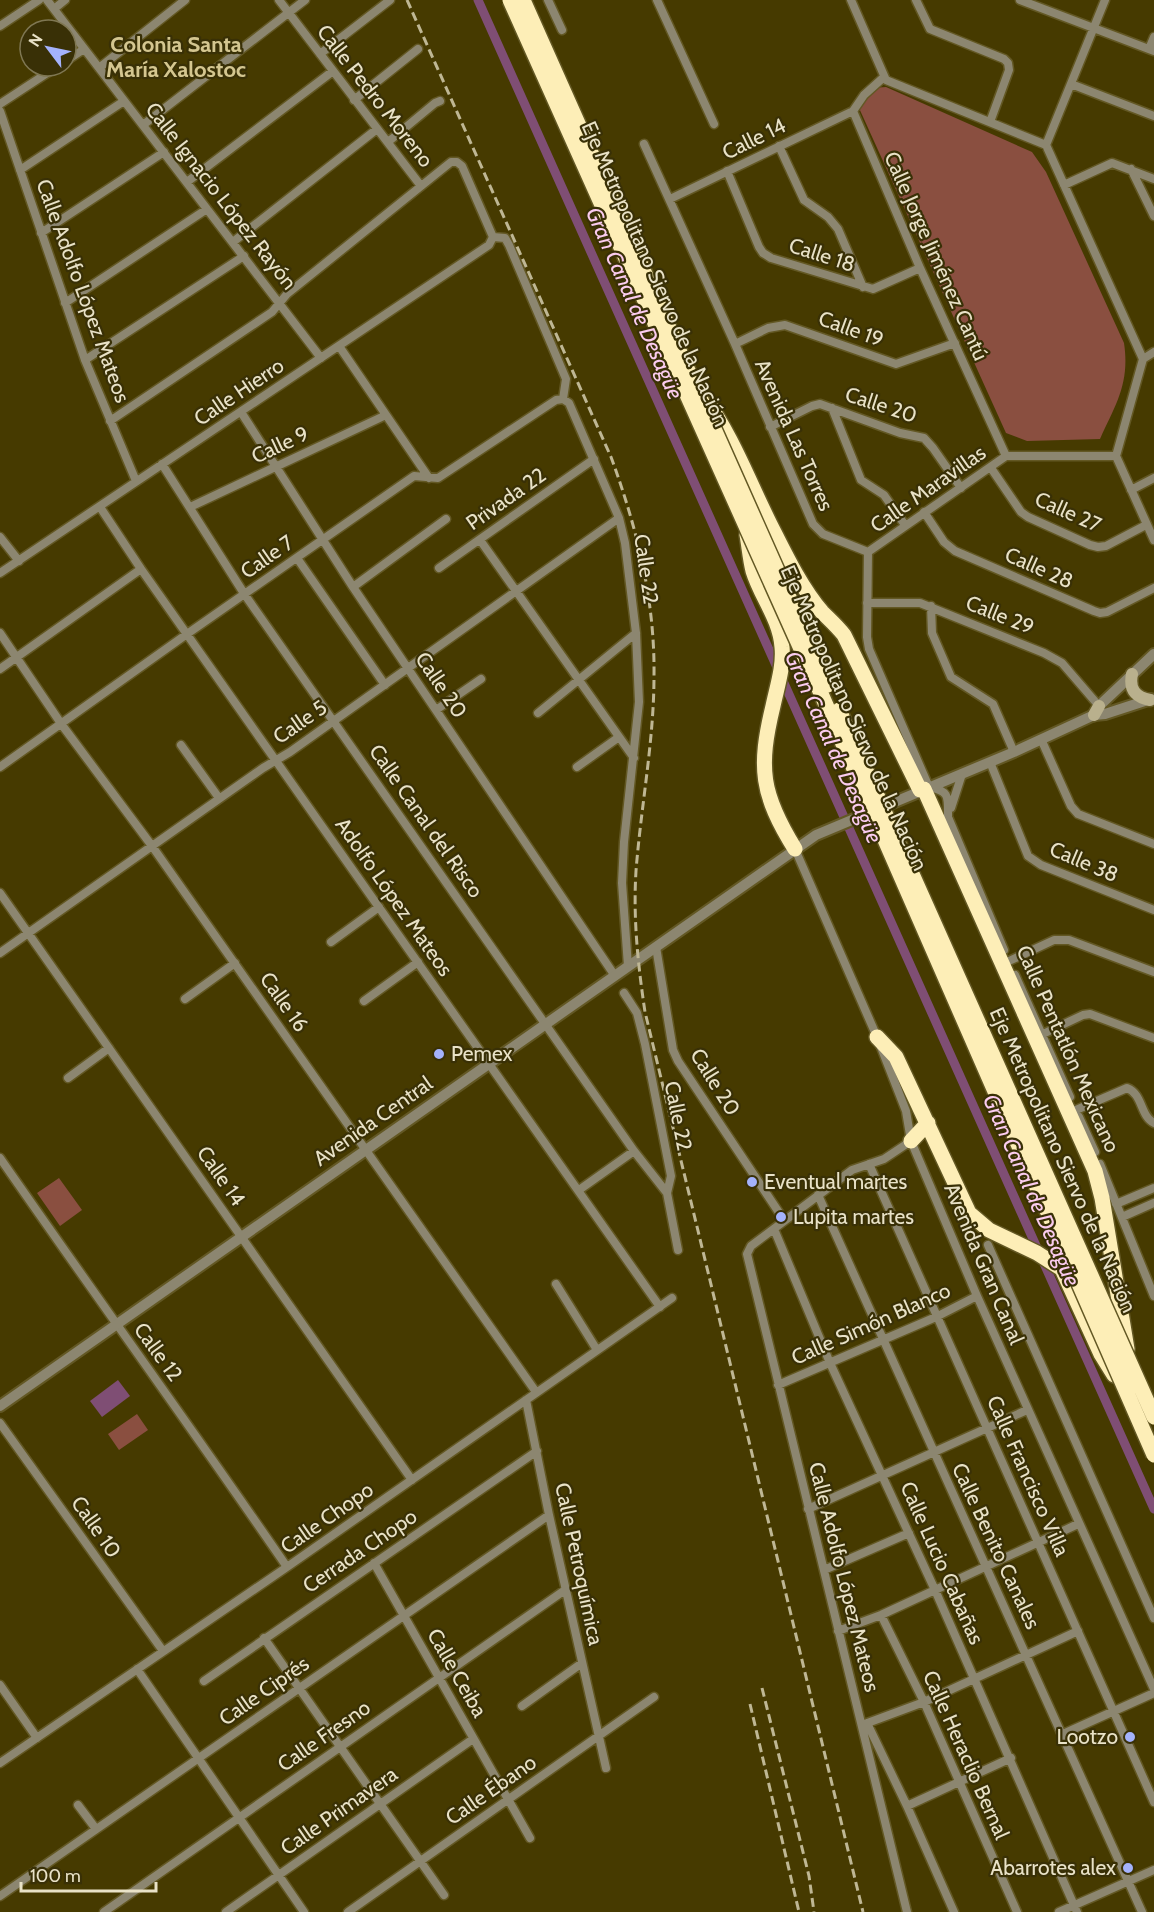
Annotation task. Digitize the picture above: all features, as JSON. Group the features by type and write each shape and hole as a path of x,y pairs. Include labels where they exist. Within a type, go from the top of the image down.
{"highway":[{"name":"Eje Metropolitano Siervo de la Nación","path":"510,0 1154,1455"},
{"name":"Eje Metropolitano Siervo de la Nación","path":"523,0 1154,1417"},
{"path":"699,392 719,418 775,534 806,589 822,612 844,635 924,789 1095,1171 1102,1198 1130,1362"},
{"path":"746,529 753,570 780,631 783,650 765,749 764,772 776,815 795,849"},
{"path":"877,1037 896,1057 928,1123 945,1166 969,1213 989,1230 1037,1253 1062,1269 1101,1354 1135,1408"},
{"path":"911,1141 928,1123"}],"main road":[{"path":"1132,674 1131,684 1134,692 1138,696 1152,698"}],"street":[{"path":"0,27 39,0"},
{"name":"Calle Ignacio López Rayón","path":"47,0 321,358"},
{"path":"54,9 65,0"},
{"path":"99,68 185,0"},
{"name":"Calle Pedro Moreno","path":"279,0 421,186"},
{"path":"143,125 305,0"},
{"path":"320,54 390,0"},
{"path":"548,0 562,30"},
{"path":"657,0 714,124"},
{"path":"851,0 884,77 889,82 1046,145 1143,358 1116,456 1154,540"},
{"path":"916,0 930,28 1004,59 1008,63 1009,70 990,122"},
{"path":"1020,0 1151,50 1154,36"},
{"path":"1046,145 1104,0"},
{"path":"78,53 84,49"},
{"path":"354,100 418,49"},
{"path":"187,182 333,71"},
{"path":"853,111 864,95 884,77"},
{"path":"0,104 40,78"},
{"path":"1071,84 1154,117"},
{"path":"20,170 124,101"},
{"path":"388,142 440,101"},
{"name":"Calle Adolfo López Mateos","path":"0,111 3,130 20,170 65,303 110,421 136,481"},
{"name":"Calle 14","path":"670,199 853,111"},
{"name":"Calle Jorge Jiménez Cantú","path":"853,111 920,268 1006,456"},
{"path":"232,242 377,129"},
{"name":"Avenida Las Torres","path":"644,144 815,527 823,534 868,552"},
{"path":"779,146 804,200 828,217 838,229 863,287"},
{"path":"41,233 164,152"},
{"path":"110,421 272,312 287,294 451,162 457,162 462,166 493,237 507,240 566,379 563,399"},
{"path":"1064,185 1112,163 1154,179"},
{"path":"1131,169 1154,216"},
{"name":"Calle 18","path":"727,171 763,253 771,258 873,289 920,268"},
{"path":"65,303 207,209"},
{"name":"Calle Hierro","path":"0,573 489,246 493,237"},
{"path":"86,360 244,256"},
{"name":"Calle 19","path":"735,344 768,328 785,325 896,364 955,343"},
{"path":"339,346 429,478"},
{"path":"1143,358 1154,352"},
{"name":"Calle 22","path":"563,399 569,403 594,459 619,518 626,543 636,633 639,702 624,842 622,883 628,966"},
{"name":"Calle 7","path":"0,767 414,476 438,478 556,400 563,399"},
{"name":"Calle 20","path":"770,427 817,404 832,408 900,433 924,438 962,488"},
{"path":"832,408 861,480 884,495 905,525"},
{"name":"Calle 20","path":"241,412 353,587 615,976"},
{"name":"Calle 9","path":"190,507 386,415"},
{"name":"Calle Maravillas","path":"868,552 1006,456 1116,456"},
{"name":"Privada 22","path":"439,568 594,459"},
{"name":"Calle Canal del Risco","path":"162,464 245,595 634,1151 667,1193"},
{"name":"Calle 27","path":"991,468 1021,512 1090,545 1106,546 1146,525"},
{"path":"1131,490 1154,478"},
{"name":"Adolfo López Mateos","path":"100,507 141,569 660,1307"},
{"name":"Calle 28","path":"924,512 944,542 955,551 1100,613 1107,612 1154,588"},
{"name":"Calle 5","path":"0,953 219,798 333,722 619,518"},
{"path":"353,587 446,519"},
{"path":"0,537 19,561"},
{"path":"480,540 634,758"},
{"path":"868,552 869,649 924,789"},
{"path":"297,558 385,685"},
{"path":"0,669 141,569"},
{"name":"Calle 29","path":"867,603 909,601 932,606 1054,658 1062,663 1097,710"},
{"path":"932,606 933,633 951,677 993,704 1014,752"},
{"name":"Calle 16","path":"0,633 62,724 152,846 536,1392"},
{"path":"538,712 636,633"},
{"path":"1152,698 1106,714 1097,710 1154,654"},
{"path":"436,710 481,679"},
{"name":"Avenida Central","path":"0,1406 816,835 1014,752 1097,710"},
{"path":"577,767 619,737"},
{"path":"1041,739 1071,806 1078,814 1154,844"},
{"path":"181,745 219,798"},
{"name":"Calle 38","path":"990,762 1028,856 1041,865 1154,910"},
{"path":"948,817 962,774"},
{"name":"Calle Pentatlón Mexicano","path":"924,789 938,789 946,793 949,798 948,817 1009,962 1076,1110 1154,1296"},
{"name":"Avenida Gran Canal","path":"795,849 877,1037 906,1111 911,1141 977,1296 1154,1689"},
{"name":"Calle 14","path":"0,893 412,1480"},
{"path":"331,942 379,907"},
{"path":"1009,962 1054,940 1069,940 1154,972"},
{"name":"Calle 20","path":"656,947 674,1050 678,1061 784,1220"},
{"path":"364,1001 418,962"},
{"path":"185,999 235,963"},
{"name":"Calle 22","path":"624,993 638,1013 645,1044 671,1176 667,1193 678,1250"},
{"path":"1043,1034 1083,1015 1090,1014 1154,1038"},
{"path":"68,1078 109,1048"},
{"path":"1076,1110 1127,1088 1136,1094 1148,1119 1154,1123"},
{"path":"774,1229 852,1170 884,1159 911,1141"},
{"path":"579,1190 634,1151"},
{"name":"Calle 12","path":"0,1158 116,1325 204,1445 287,1567"},
{"name":"Calle Francisco Villa","path":"869,1164 1154,1802"},
{"path":"1116,1204 1154,1188"},
{"name":"Calle Benito Canales","path":"818,1194 1142,1912"},
{"path":"1122,1217 1154,1203"},
{"name":"Calle Adolfo López Mateos","path":"774,1229 747,1251 838,1631 865,1724 907,1912"},
{"name":"Calle Lucio Cabañas","path":"774,1229 831,1363 1011,1758 1076,1909"},
{"path":"988,1245 1154,1618"},
{"path":"556,1284 597,1350"},
{"name":"Calle Simón Blanco","path":"778,1384 936,1317 977,1296"},
{"name":"Calle Chopo","path":"0,1763 287,1567 672,1298"},
{"name":"Calle Petroquímica","path":"526,1400 565,1590 606,1768"},
{"path":"808,1509 1028,1410"},
{"name":"Calle 10","path":"0,1423 163,1652"},
{"name":"Cerrada Chopo","path":"204,1681 537,1451"},
{"name":"Calle Ciprés","path":"0,1896 549,1515"},
{"path":"838,1631 935,1590 1078,1524"},
{"path":"824,1570 909,1533"},
{"name":"Calle Ceiba","path":"374,1563 530,1838"},
{"name":"Calle Fresno","path":"104,1912 565,1590"},
{"name":"Calle Heraclio Bernal","path":"881,1614 924,1702 1017,1912"},
{"path":"954,1912 907,1806 865,1724 924,1702 1078,1631"},
{"path":"264,1638 444,1895"},
{"path":"522,1706 582,1663"},
{"path":"137,1670 304,1912"},
{"path":"0,1685 37,1738"},
{"path":"1063,1734 1154,1693"},
{"name":"Calle Ébano","path":"348,1912 654,1697"},
{"name":"Calle Primavera","path":"226,1912 473,1739"},
{"path":"907,1806 1011,1758"},
{"path":"78,1805 96,1829"},
{"path":"1059,1912 1076,1909 1154,1870"}],"shaded area":[{"path":"886,87 1032,152 1046,172 1124,343 1123,382 1100,439 1027,441 1006,433 859,108 873,88"},
{"path":"59,1178 82,1210 60,1226 37,1193"},
{"path":"118,1380 130,1396 102,1417 90,1401"},
{"path":"137,1414 148,1430 119,1450 108,1434"}],"waterway":[{"name":"Gran Canal de Desagüe","path":"478,0 1154,1509"}],"railway":[{"path":"407,0 611,457 629,510 643,565 654,648 652,725 635,889 637,942 645,1012 863,1912"},
{"path":"762,1688 809,1876 814,1912"},
{"path":"750,1704 799,1912"}],"place":[{"name":"Pemex","path":"439,1054"},
{"name":"Eventual martes","path":"752,1182"},
{"name":"Lupita martes","path":"781,1217"},
{"name":"Lootzo","path":"1130,1737"},
{"name":"Abarrotes alex","path":"1128,1868"}],"district":[{"name":"Colonia Santa María Xalostoc","path":"176,56"}]}
